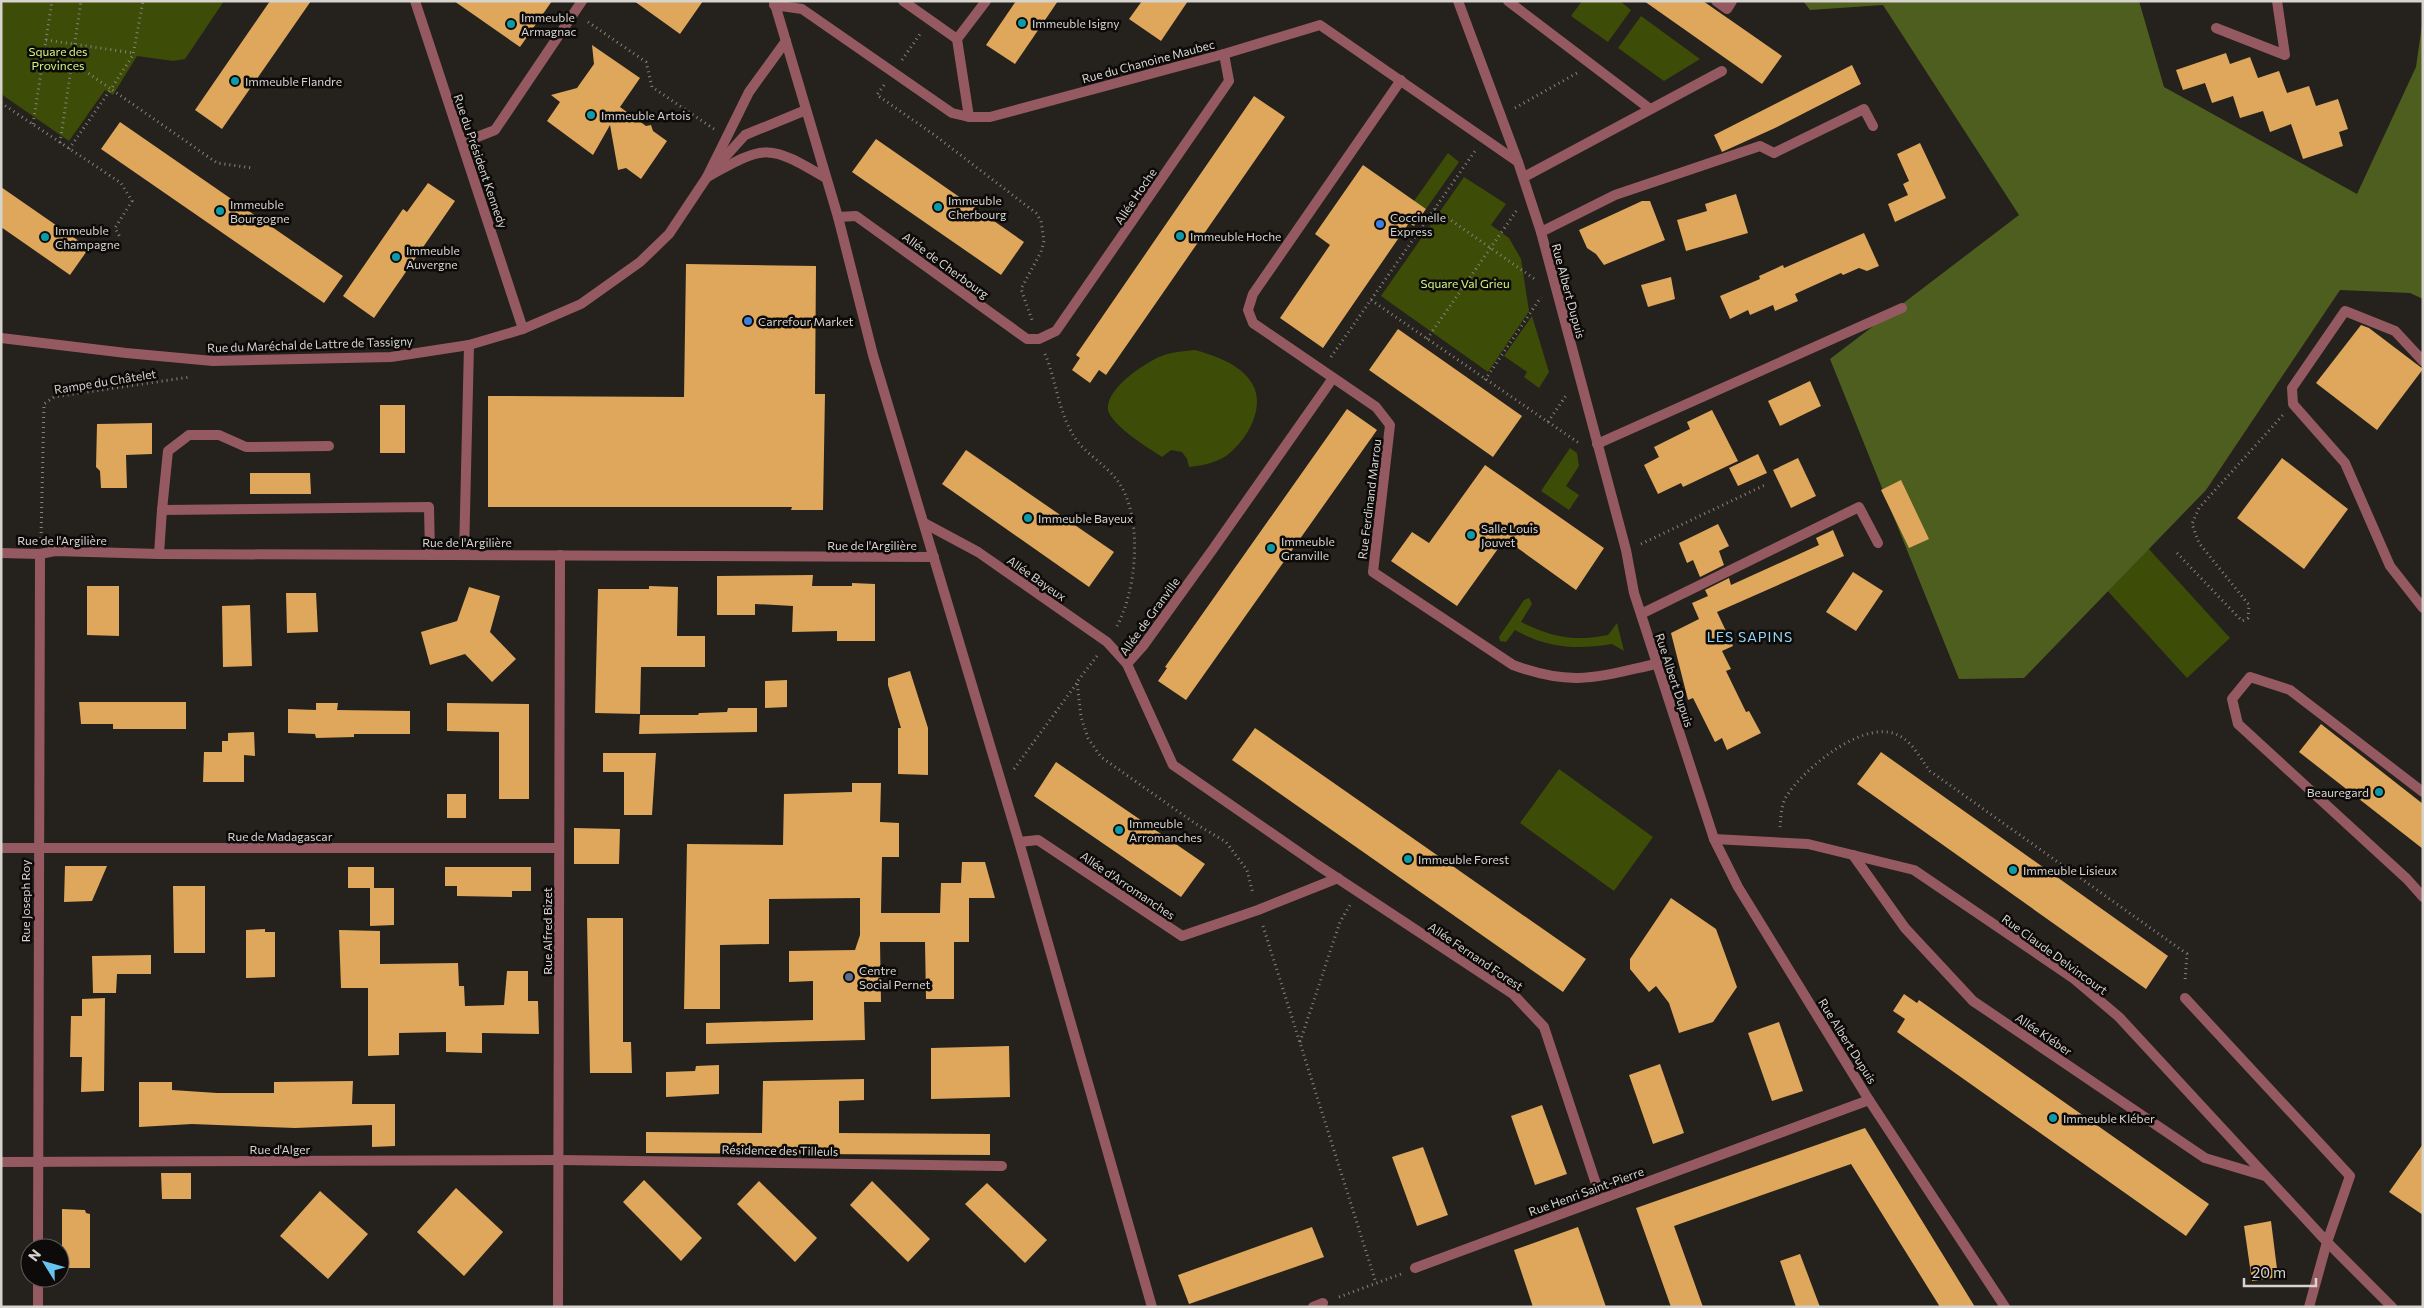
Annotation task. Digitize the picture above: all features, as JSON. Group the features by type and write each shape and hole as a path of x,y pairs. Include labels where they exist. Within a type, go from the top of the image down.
{"street":[{"name":"Rue du Président Kennedy","path":"415,1 523,329"},
{"path":"462,143 495,130 582,1"},
{"path":"903,1 958,39"},
{"path":"969,117 958,39 986,1"},
{"name":"Rue Albert Dupuis","path":"1458,1 1524,176 1541,232 1552,291 1579,377 1626,550 1634,593 1714,839 1738,886 1869,1100 2005,1307"},
{"path":"1508,1 1650,109"},
{"path":"1716,1 1727,9 1732,1"},
{"path":"2216,28 2285,55 2278,1"},
{"path":"774,3 838,217 873,355 1019,842 1152,1307"},
{"name":"Rue du Chanoine Maubec","path":"774,3 802,9 952,113 969,117 990,117 1224,54 1320,25 1518,162"},
{"name":"Rue du Maréchal de Lattre de Tassigny","path":"708,178 749,92 786,41"},
{"name":"Allée Hoche","path":"1039,340 1056,331 1229,82 1224,54"},
{"path":"1524,176 1722,71"},
{"name":"Rue Ferdinand Marrou","path":"1401,80 1254,294 1248,310 1253,323 1376,407 1390,425 1373,572 1513,665 1538,674 1564,679 1588,679 1656,664"},
{"path":"1541,232 1615,195 1760,146 1774,153 1864,109 1873,126"},
{"name":"Rue du Maréchal de Lattre de Tassigny","path":"1,338 213,361 391,357 469,345 523,329 581,304 640,262 669,234 708,178 745,135 806,110"},
{"name":"Rue du Maréchal de Lattre de Tassigny","path":"708,178 751,154 774,152 790,157 826,178"},
{"name":"Allée de Cherbourg","path":"838,217 856,216 1027,339 1039,340"},
{"path":"1596,444 1902,308"},
{"path":"2423,361 2396,331 2345,311 2292,388 2293,404 2345,463 2390,566 2423,608"},
{"path":"464,555 469,345"},
{"name":"Allée de Granville","path":"1334,378 1144,646 1128,664 1173,765 1338,878"},
{"path":"159,554 168,451 189,435 219,435 246,447 329,446"},
{"path":"162,510 428,507 430,555"},
{"path":"1641,614 1859,507 1878,543"},
{"name":"Allée Bayeux","path":"924,523 978,552 1107,642 1128,664"},
{"name":"Rue de l'Argilière","path":"1,553 40,554 54,551 159,554 934,558"},
{"name":"Rue Joseph Roy","path":"38,1238 37,848 40,554"},
{"name":"Rue Alfred Bizet","path":"558,1307 560,555"},
{"path":"2423,792 2290,690 2250,678 2232,700 2238,724 2407,879 2423,897"},
{"name":"Rue Claude Delvincourt","path":"1714,839 1808,844 1914,870 2073,978 2120,1017 2266,1176 2392,1307"},
{"name":"Allée d'Arromanches","path":"1019,842 1038,840 1182,936 1258,910 1338,878"},
{"name":"Rue de Madagascar","path":"1,848 559,848"},
{"name":"Allée Kléber","path":"1853,855 1906,928 1973,1001 2205,1158 2266,1176"},
{"name":"Allée Fernand Forest","path":"1338,878 1513,994 1544,1027 1601,1199"},
{"path":"2185,998 2350,1176 2309,1307"},
{"name":"Rue Henri Saint-Pierre","path":"1416,1268 1869,1100"},
{"name":"Rue d'Alger","path":"1,1162 558,1160"},
{"name":"Résidence des Tilleuls","path":"558,1160 1002,1166"},
{"path":"38,1288 38,1307"}],"path":[{"path":"33,124 52,1"},
{"path":"60,142 81,1"},
{"path":"69,149 112,89 133,53 142,1"},
{"path":"574,12 646,62 652,87 727,138"},
{"path":"930,20 877,95 1024,203 1041,221 1044,232 1041,252 1021,289 1049,364 1065,419 1073,436 1119,482 1131,511 1135,555 1132,579 1125,606 1107,642 1002,786"},
{"path":"46,40 133,53"},
{"path":"72,62 217,163 252,168"},
{"path":"1502,116 1592,65"},
{"path":"1,103 121,183 132,201 114,228 120,237"},
{"path":"1336,352 1484,138"},
{"path":"1427,339 1529,194"},
{"path":"1434,209 1552,291 1485,380"},
{"path":"1371,300 1600,458"},
{"name":"Rampe du Châtelet","path":"40,554 44,404 54,397 198,376"},
{"path":"1548,422 1579,377"},
{"path":"2177,553 2242,621 2248,618 2249,605 2198,543 2192,524 2199,508 2293,404"},
{"path":"1626,550 1767,484"},
{"path":"1077,682 1082,717 1088,738 1101,757 1196,824 1226,842 1247,870 1376,1283"},
{"path":"1777,842 1784,798 1808,769 1858,736 1883,731 1903,738 1930,771 2187,954 2185,998"},
{"path":"1300,1042 1340,922 1359,892"},
{"path":"1318,1305 1416,1268"}],"green space":[{"name":"Square des Provinces","path":"1,1 224,1 185,59 173,61 137,56 113,95 105,90 69,141 1,94"},
{"path":"1582,1 1620,1 1631,10 1608,42 1571,16"},
{"path":"1803,1 2139,1 2164,87 2357,194 2416,67 2423,18 2423,299 2410,293 2340,290 2206,490 2024,678 1959,679 1830,359 2019,215 1883,5 1810,10"},
{"path":"1641,16 1700,59 1664,81 1618,48"},
{"path":"1448,153 1459,162 1426,209 1414,201"},
{"name":"Square Val Grieu","path":"1464,177 1506,204 1491,225 1509,238 1521,259 1529,311 1488,372 1381,296"},
{"path":"1532,316 1549,372 1539,388 1524,377 1527,372 1504,356"},
{"path":"1195,350 1217,357 1238,368 1249,379 1255,389 1257,399 1256,410 1248,431 1234,449 1217,461 1189,467 1187,459 1182,452 1171,450 1162,457 1132,437 1113,419 1109,413 1108,404 1118,387 1127,378 1156,358 1175,352"},
{"path":"1570,448 1577,453 1579,466 1566,486 1579,495 1569,510 1541,491"},
{"path":"2148,548 2230,638 2187,678 2105,588"},
{"path":"1529,598 1532,604 1521,622 1553,635 1574,638 1608,635 1617,623 1624,651 1612,644 1574,647 1551,644 1539,641 1515,630 1506,642 1500,641 1499,637 1524,600"},
{"path":"1559,769 1653,837 1614,891 1520,823"}],"building":[{"name":"Immeuble Flandre","path":"270,1 311,1 222,129 195,110"},
{"name":"Immeuble Armagnac","path":"454,1 552,1 520,47"},
{"path":"634,1 703,1 680,34"},
{"name":"Immeuble Isigny","path":"1016,1 1058,1 1015,64 986,45"},
{"path":"1142,1 1188,1 1161,41 1129,19"},
{"path":"1644,1 1703,1 1782,56 1762,84"},
{"name":"Immeuble Artois","path":"592,45 640,78 620,107 646,126 651,125 653,131 667,141 641,179 626,168 618,170 610,125 593,155 547,121 560,102 551,95 577,88 594,64"},
{"path":"2226,53 2230,64 2250,57 2258,78 2279,71 2287,93 2309,86 2316,106 2338,99 2348,129 2339,132 2343,146 2303,159 2291,124 2270,132 2263,111 2240,118 2233,96 2212,103 2205,83 2183,90 2176,70"},
{"path":"1852,65 1861,84 1775,128 1722,152 1714,135"},
{"name":"Immeuble Hoche","path":"1254,96 1285,117 1106,375 1099,370 1090,383 1072,370 1080,358 1076,355"},
{"name":"Immeuble Bourgogne","path":"120,122 343,276 324,303 101,149"},
{"name":"Immeuble Cherbourg","path":"876,139 1024,242 1001,275 852,172"},
{"path":"1920,143 1946,198 1895,222 1888,204 1908,195 1903,184 1909,181 1897,154"},
{"path":"1363,165 1426,209 1414,226 1409,223 1323,348 1280,318 1330,245 1315,234"},
{"name":"Immeuble Auvergne","path":"428,183 455,201 374,318 343,296 403,209 407,212"},
{"name":"Immeuble Champagne","path":"1,187 89,248 70,275 1,227"},
{"path":"1736,194 1748,233 1686,251 1677,220 1707,211 1705,204"},
{"path":"1642,201 1650,201 1665,240 1604,265 1596,254 1587,248 1579,230"},
{"path":"1864,233 1879,266 1867,271 1859,268 1843,275 1841,273 1795,294 1798,301 1775,311 1773,305 1750,315 1748,310 1730,319 1720,296 1760,279 1759,276 1783,265 1784,268"},
{"path":"686,264 816,266 815,394 825,394 823,510 791,510 792,507 488,507 488,396 684,397"},
{"path":"1671,277 1675,299 1648,307 1641,285"},
{"path":"2361,325 2369,328 2423,369 2377,430 2316,383"},
{"path":"1398,329 1522,416 1493,457 1369,370"},
{"path":"1810,381 1821,406 1780,426 1768,401"},
{"path":"380,405 405,405 405,453 380,453"},
{"name":"Immeuble Granville","path":"1347,409 1377,430 1186,700 1158,681 1167,668 1165,667"},
{"path":"1712,410 1738,461 1683,487 1681,483 1658,494 1644,465 1659,457 1654,447 1690,429 1687,422"},
{"path":"152,423 152,454 126,455 127,488 101,488 100,471 96,467 97,424"},
{"name":"Immeuble Bayeux","path":"966,450 1114,552 1089,587 942,484"},
{"path":"1758,454 1767,473 1738,486 1729,468"},
{"path":"1798,458 1816,496 1791,508 1773,470"},
{"path":"2282,458 2348,509 2304,569 2237,518"},
{"name":"Salle Louis Jouvet","path":"1485,465 1604,548 1576,590 1505,539 1457,606 1391,561 1412,532 1429,543"},
{"path":"250,473 310,473 311,494 250,494"},
{"path":"1901,480 1929,539 1909,548 1881,490"},
{"path":"1718,524 1729,546 1719,551 1724,565 1700,577 1693,560 1687,563 1679,543"},
{"path":"1833,530 1844,556 1717,612 1733,646 1722,651 1731,669 1726,671 1746,712 1749,711 1761,733 1727,750 1722,738 1715,742 1693,698 1688,700 1671,633 1699,619 1692,603 1708,596 1705,590 1729,578 1731,585 1819,545 1816,538"},
{"path":"1853,572 1883,591 1856,631 1826,612"},
{"path":"813,575 812,586 852,586 852,583 875,584 875,641 837,641 837,631 792,632 793,606 755,604 755,615 717,615 717,576"},
{"path":"87,586 119,586 119,636 87,635"},
{"path":"649,586 678,587 677,636 705,636 705,667 641,667 640,714 595,713 598,589 649,589"},
{"path":"469,587 500,596 490,632 516,659 492,682 465,654 430,665 421,632 457,621"},
{"path":"286,593 316,593 318,632 287,633"},
{"path":"250,605 252,666 223,667 222,606"},
{"path":"910,671 928,728 928,775 898,774 898,728 901,728 888,685 888,678"},
{"path":"787,680 787,707 765,708 765,681"},
{"path":"79,702 186,702 186,729 113,729 113,724 81,724"},
{"path":"316,703 338,703 337,710 410,711 410,734 354,734 354,737 316,738 315,734 288,733 288,709 316,710"},
{"path":"447,703 529,704 529,799 499,799 499,732 447,731"},
{"path":"728,708 757,708 757,732 639,734 640,715 698,715 699,713 727,712"},
{"name":"Beauregard","path":"2321,724 2423,804 2423,849 2299,752"},
{"name":"Immeuble Forest","path":"1255,728 1586,959 1563,992 1232,760"},
{"path":"254,732 255,756 244,755 244,782 203,782 204,752 222,752 222,741 228,741 228,733"},
{"name":"Immeuble Lisieux","path":"1881,752 2168,956 2146,989 1857,784"},
{"path":"603,753 656,753 652,815 624,815 624,772 603,772"},
{"name":"Immeuble Arromanches","path":"1056,762 1205,864 1181,897 1034,796"},
{"path":"852,783 881,783 880,822 899,823 899,857 882,857 881,913 940,913 941,883 961,883 962,862 985,862 995,898 969,898 969,942 954,942 954,999 926,999 925,942 880,942 881,1002 864,1002 865,1040 706,1044 706,1023 813,1020 813,981 789,982 789,951 855,950 860,935 860,898 769,899 769,944 720,945 720,1009 684,1009 687,844 783,845 784,794 852,792"},
{"path":"447,794 466,794 466,818 447,818"},
{"path":"574,828 620,829 619,864 574,864"},
{"path":"65,866 107,866 92,901 64,902"},
{"path":"348,867 374,867 374,888 394,888 394,925 370,926 370,888 348,888"},
{"path":"445,867 531,867 531,891 512,891 512,897 457,896 457,886 445,886"},
{"path":"173,886 205,886 205,953 174,953"},
{"path":"1671,898 1716,929 1737,987 1713,1022 1679,1033 1669,1003 1656,986 1649,992 1630,969 1630,959"},
{"path":"587,918 623,918 623,1042 631,1042 632,1073 590,1073"},
{"path":"265,929 265,932 275,932 275,977 246,978 246,930"},
{"path":"339,930 380,931 380,964 458,963 459,986 464,986 465,1006 504,1005 507,971 528,971 528,1001 538,1001 539,1034 482,1033 482,1053 446,1052 446,1032 399,1033 399,1055 368,1056 368,988 341,988"},
{"path":"151,955 151,974 117,974 116,993 93,993 92,956"},
{"name":"Immeuble Kléber","path":"1904,994 1917,1003 1919,1000 2209,1204 2186,1236 1897,1032 1905,1019 1893,1011"},
{"path":"105,998 104,1091 81,1092 82,1057 70,1057 71,1016 82,1016 82,999"},
{"path":"1779,1022 1803,1091 1772,1101 1748,1033"},
{"path":"1009,1046 1010,1097 931,1099 931,1048"},
{"path":"1660,1064 1684,1133 1653,1144 1629,1075"},
{"path":"719,1065 719,1094 666,1097 666,1072 695,1071 696,1066"},
{"path":"864,1079 864,1100 839,1101 839,1133 990,1134 990,1155 646,1153 646,1132 762,1133 763,1081"},
{"path":"353,1081 352,1104 395,1104 395,1146 372,1147 372,1125 295,1128 192,1124 139,1127 139,1082 172,1082 172,1090 217,1093 274,1093 274,1082"},
{"path":"1542,1105 1567,1174 1535,1185 1511,1116"},
{"path":"1865,1128 1975,1307 1940,1307 1851,1164 1674,1226 1703,1307 1671,1307 1636,1208"},
{"path":"2423,1144 2423,1215 2389,1192"},
{"path":"1423,1147 1448,1215 1417,1226 1392,1157"},
{"path":"161,1173 191,1173 191,1199 162,1199"},
{"path":"644,1180 702,1238 681,1261 623,1202"},
{"path":"759,1181 817,1238 795,1262 737,1204"},
{"path":"872,1181 930,1239 908,1262 850,1205"},
{"path":"987,1183 1047,1240 1025,1263 965,1204"},
{"path":"456,1188 503,1232 464,1276 417,1232"},
{"path":"320,1191 368,1234 328,1279 280,1236"},
{"path":"62,1209 85,1210 86,1213 90,1214 90,1268 70,1268 70,1238 62,1238"},
{"path":"2271,1221 2278,1277 2252,1281 2244,1226"},
{"path":"1312,1227 1324,1257 1189,1304 1178,1275"},
{"path":"1578,1227 1606,1307 1533,1307 1514,1250"},
{"path":"1800,1254 1820,1307 1796,1307 1780,1261"}],"place":[{"name":"Immeuble Isigny","path":"1022,23"},
{"name":"Immeuble Armagnac","path":"511,24"},
{"name":"Immeuble Flandre","path":"235,81"},
{"name":"Immeuble Artois","path":"591,115"},
{"name":"Immeuble Cherbourg","path":"938,207"},
{"name":"Immeuble Bourgogne","path":"220,211"},
{"name":"Coccinelle Express","path":"1380,224"},
{"name":"Immeuble Hoche","path":"1180,236"},
{"name":"Immeuble Champagne","path":"45,237"},
{"name":"Immeuble Auvergne","path":"396,257"},
{"name":"Carrefour Market","path":"748,321"},
{"name":"Immeuble Bayeux","path":"1028,518"},
{"name":"Salle Louis Jouvet","path":"1471,535"},
{"name":"Immeuble Granville","path":"1271,548"},
{"name":"Beauregard","path":"2379,792"},
{"name":"Immeuble Arromanches","path":"1119,830"},
{"name":"Immeuble Forest","path":"1408,859"},
{"name":"Immeuble Lisieux","path":"2013,870"},
{"name":"Centre Social Pernet","path":"849,977"},
{"name":"Immeuble Kléber","path":"2053,1118"}],"district":[{"name":"LES SAPINS","path":"1750,636"}]}
